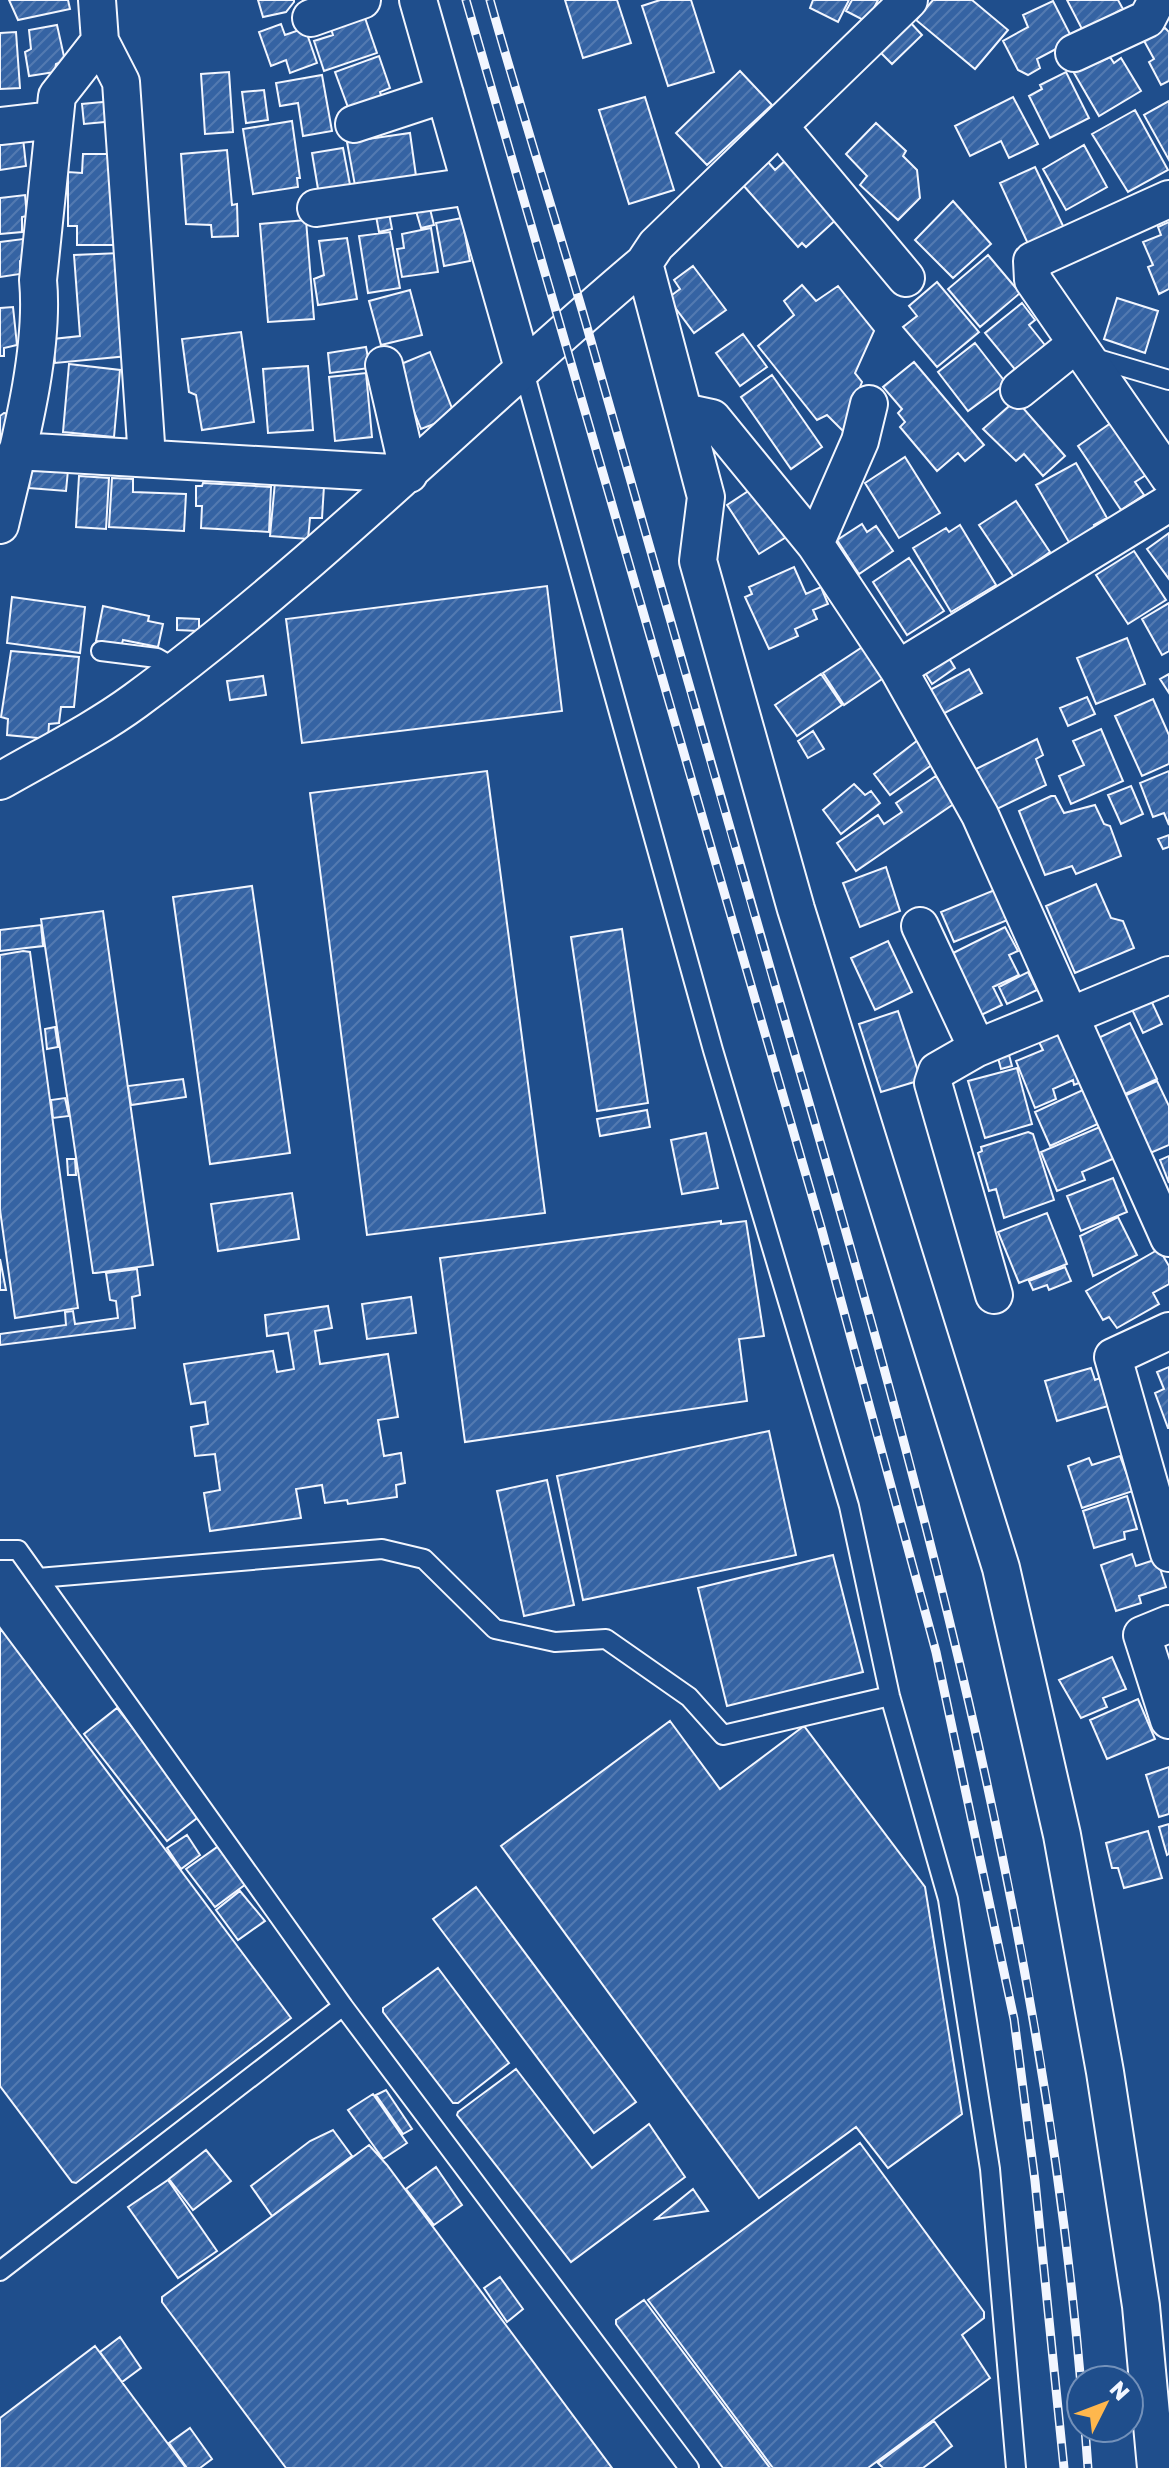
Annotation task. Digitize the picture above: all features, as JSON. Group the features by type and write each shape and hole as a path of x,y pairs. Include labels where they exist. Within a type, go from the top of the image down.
{"street":[{"path":"97,0 100,41 121,82 147,458"},
{"path":"311,18 362,0"},
{"path":"418,0 523,368"},
{"path":"0,781 133,703 409,474 523,368 644,263 656,245 909,0"},
{"path":"1074,53 1147,19 1157,0"},
{"path":"0,525 17,451 41,310 38,280 57,96 100,41"},
{"path":"354,124 445,94"},
{"path":"0,126 54,120"},
{"path":"779,126 906,278"},
{"path":"316,208 471,186"},
{"path":"1169,199 1032,261 1033,280 1169,477"},
{"path":"644,263 706,497 698,561 796,909 1001,1568 1062,1835 1105,2072 1141,2306 1156,2468"},
{"path":"1019,390 1080,350"},
{"path":"384,365 409,474"},
{"path":"815,544 860,441 869,404"},
{"path":"684,412 712,418 815,544 898,669 980,815 1169,1238"},
{"path":"17,451 409,474"},
{"path":"898,669 1169,503"},
{"path":"920,926 977,1048"},
{"path":"994,1295 933,1083 937,1071 977,1048 1169,975"},
{"path":"1169,1331 1113,1357 1118,1433 1169,1553"},
{"path":"1169,1624 1142,1635 1169,1720"}],"lane":[{"path":"1080,350 1169,380"},
{"path":"523,368 713,1050 849,1506 890,1696 948,1899 990,2169 1016,2468"},
{"path":"101,651 157,658 176,669"},
{"path":"38,1578 382,1549 424,1559 495,1629 555,1642 606,1639 689,1697 723,1735 890,1696"},
{"path":"0,1550 18,1550 343,2006 689,2468"},
{"path":"0,2271 343,2006"}],"building":[{"path":"9,0 68,0 70,9 18,20"},
{"path":"258,0 294,2 286,12 263,17"},
{"path":"565,0 617,0 631,43 583,58"},
{"path":"660,0 691,0 714,72 668,86 642,6"},
{"path":"813,0 849,0 838,22 810,8"},
{"path":"852,0 878,0 867,22 846,11"},
{"path":"933,0 972,0 1008,30 975,69 916,20"},
{"path":"1067,0 1118,0 1123,9 1083,31"},
{"path":"1053,1 1073,40 1037,59 1040,68 1028,75 1018,70 1003,41 1028,27 1023,15"},
{"path":"364,15 377,53 324,71 314,41 333,35 330,26"},
{"path":"909,21 922,35 892,64 879,51"},
{"path":"281,24 285,35 305,28 317,63 290,73 286,60 271,66 259,32"},
{"path":"57,25 65,61 56,64 55,72 29,76 25,52 31,49 29,30"},
{"path":"1165,28 1169,32 1169,81 1161,85 1149,62 1154,59 1143,39"},
{"path":"16,32 20,88 0,89 0,33"},
{"path":"379,56 390,88 380,92 382,98 349,110 335,72"},
{"path":"1110,57 1114,63 1121,58 1141,91 1099,116 1074,73"},
{"path":"740,71 772,105 707,165 676,133"},
{"path":"229,72 233,132 205,134 201,74"},
{"path":"1066,72 1089,118 1050,138 1029,96 1042,89 1040,85"},
{"path":"322,75 332,131 303,136 298,103 280,106 276,83"},
{"path":"264,90 268,120 246,123 242,92"},
{"path":"645,97 674,190 629,204 599,110"},
{"path":"1013,97 1038,144 1009,158 1001,141 970,156 955,126"},
{"path":"113,101 115,121 84,124 82,104"},
{"path":"1169,101 1169,160 1144,115"},
{"path":"1135,110 1168,170 1128,192 1092,134"},
{"path":"292,121 300,178 297,178 298,187 253,194 243,129"},
{"path":"876,123 906,151 903,156 917,170 920,198 898,220 860,185 867,176 846,154"},
{"path":"410,133 417,183 356,191 347,142"},
{"path":"23,138 26,166 0,170 0,141"},
{"path":"1084,145 1107,187 1066,210 1043,169"},
{"path":"343,148 351,190 319,195 312,153"},
{"path":"227,150 232,205 237,204 238,236 212,237 211,225 186,224 181,154"},
{"path":"83,154 116,154 116,245 77,245 77,226 68,226 68,172 82,173"},
{"path":"788,158 840,216 806,247 802,243 798,247 743,185 768,162 775,170"},
{"path":"1035,167 1065,230 1029,246 1000,183"},
{"path":"25,195 27,216 22,217 22,232 0,234 0,198"},
{"path":"953,201 991,244 953,278 915,240"},
{"path":"430,209 434,225 421,228 416,211"},
{"path":"389,213 392,229 379,232 376,216"},
{"path":"462,218 470,261 444,266 436,223"},
{"path":"306,220 314,319 268,322 260,224"},
{"path":"1169,222 1169,289 1159,294 1148,267 1153,265 1143,242 1161,235 1158,227"},
{"path":"431,228 438,272 402,277 397,249 404,248 402,234"},
{"path":"390,232 400,288 368,293 359,236"},
{"path":"347,238 357,299 318,305 314,279 324,275 319,241"},
{"path":"23,239 26,260 20,261 20,274 0,277 0,242"},
{"path":"120,253 128,356 55,363 53,339 80,336 74,255"},
{"path":"988,255 1020,293 980,327 948,289"},
{"path":"693,266 726,310 694,333 668,298 680,289 674,280"},
{"path":"937,282 979,332 937,367 903,327 917,316 909,306"},
{"path":"802,285 816,301 838,286 874,331 855,373 862,382 843,431 827,415 817,420 758,346 794,315 784,301"},
{"path":"410,290 422,335 381,345 369,301"},
{"path":"1117,298 1158,311 1145,353 1104,339"},
{"path":"1022,303 1035,320 1029,325 1048,349 1018,373 985,333"},
{"path":"13,307 17,345 4,348 4,356 0,356 0,308"},
{"path":"241,332 254,422 202,430 196,395 189,392 182,339"},
{"path":"743,334 767,367 740,386 716,353"},
{"path":"975,343 1006,383 968,411 938,372"},
{"path":"366,347 370,368 330,373 328,353"},
{"path":"430,352 455,416 421,429 396,366"},
{"path":"914,362 984,445 965,461 958,453 937,471 900,427 905,422 898,413 902,409 883,387"},
{"path":"69,364 120,370 114,437 63,432"},
{"path":"308,366 313,430 268,433 263,369"},
{"path":"366,373 372,437 335,441 329,377"},
{"path":"772,375 822,447 791,469 741,397"},
{"path":"1016,400 1065,456 1043,476 1024,454 1016,461 983,429"},
{"path":"12,414 0,467 0,416"},
{"path":"1111,423 1146,475 1135,482 1144,495 1121,510 1078,446"},
{"path":"905,457 940,513 899,538 865,483"},
{"path":"1076,463 1107,518 1094,525 1096,529 1070,544 1036,485"},
{"path":"31,466 68,470 66,491 29,488"},
{"path":"79,476 109,478 106,529 76,527"},
{"path":"112,478 133,479 133,492 186,494 184,531 109,527"},
{"path":"275,482 324,486 322,518 310,518 308,539 270,536"},
{"path":"203,483 271,487 269,532 201,528 202,506 196,506 196,486"},
{"path":"756,486 788,536 759,554 727,505"},
{"path":"1016,501 1050,552 1014,577 979,525"},
{"path":"862,524 867,532 876,526 893,551 859,574 837,540"},
{"path":"960,525 996,585 951,612 913,548 946,528 949,532"},
{"path":"1169,533 1169,579 1147,549"},
{"path":"1134,551 1166,600 1128,624 1096,575"},
{"path":"909,558 944,611 907,635 873,582"},
{"path":"794,567 806,594 821,587 828,604 813,610 817,619 795,629 798,636 769,649 745,597 752,594 749,587"},
{"path":"547,586 562,711 302,743 286,619"},
{"path":"12,597 85,607 80,653 7,643"},
{"path":"1169,603 1169,651 1162,655 1142,619"},
{"path":"103,606 149,616 148,621 163,624 158,647 123,640 121,647 96,641"},
{"path":"177,618 199,619 199,631 177,630"},
{"path":"1127,638 1145,684 1096,704 1077,658"},
{"path":"864,646 885,677 844,705 823,673"},
{"path":"11,651 79,657 74,707 61,707 59,723 49,724 48,739 7,735 8,719 1,717"},
{"path":"947,655 955,668 932,684 924,671"},
{"path":"969,669 982,693 943,714 930,690"},
{"path":"821,674 842,705 797,736 775,705"},
{"path":"1169,674 1169,693 1160,679"},
{"path":"263,676 266,695 230,700 227,681"},
{"path":"1087,697 1095,714 1068,726 1060,708"},
{"path":"1153,699 1169,735 1169,764 1142,776 1115,716"},
{"path":"1101,729 1123,781 1071,804 1059,776 1084,765 1073,741"},
{"path":"813,731 824,749 808,758 798,741"},
{"path":"1037,739 1043,755 1036,759 1046,785 995,810 976,769"},
{"path":"918,740 933,764 890,795 874,774"},
{"path":"487,771 545,1213 367,1235 310,793"},
{"path":"1169,771 1169,825 1164,813 1153,817 1140,783"},
{"path":"936,776 955,803 856,871 837,843 878,815 884,824 902,812 896,803"},
{"path":"854,784 865,795 871,791 880,803 841,834 823,810"},
{"path":"1131,786 1143,814 1121,824 1108,795"},
{"path":"1055,796 1064,813 1095,805 1104,824 1110,826 1121,856 1076,874 1072,866 1045,875 1019,811"},
{"path":"1169,835 1169,847 1163,849 1158,839"},
{"path":"886,867 900,911 860,927 843,883"},
{"path":"1096,884 1111,918 1123,921 1134,948 1075,973 1046,906"},
{"path":"252,886 290,1153 210,1164 173,897"},
{"path":"997,889 1010,919 954,942 941,912"},
{"path":"103,911 153,1265 93,1273 41,919"},
{"path":"41,925 43,946 0,951 0,930"},
{"path":"1005,927 1018,951 1009,955 1019,975 993,987 1002,1005 977,1017 947,956"},
{"path":"622,929 648,1103 597,1111 571,937"},
{"path":"888,941 912,992 875,1010 851,958"},
{"path":"30,952 78,1308 15,1318 0,1210 0,955"},
{"path":"1028,972 1037,990 1007,1004 999,987"},
{"path":"1149,996 1162,1024 1143,1033 1130,1005"},
{"path":"898,1011 921,1080 881,1092 859,1024"},
{"path":"1130,1023 1157,1079 1121,1096 1094,1040"},
{"path":"55,1027 58,1047 47,1049 45,1029"},
{"path":"1059,1029 1087,1080 1074,1085 1073,1080 1053,1089 1056,1099 1035,1108 1016,1061 1043,1050 1037,1038"},
{"path":"1009,1055 1012,1066 1001,1069 998,1058"},
{"path":"1017,1068 1032,1124 985,1138 968,1081"},
{"path":"183,1079 186,1097 131,1105 128,1086"},
{"path":"1157,1081 1169,1106 1169,1145 1148,1154 1122,1097"},
{"path":"1087,1088 1102,1122 1050,1146 1035,1112"},
{"path":"65,1098 69,1116 53,1118 51,1100"},
{"path":"647,1110 650,1127 600,1136 597,1119"},
{"path":"1102,1126 1115,1158 1082,1172 1085,1180 1057,1191 1041,1152"},
{"path":"1028,1132 1033,1134 1054,1200 1004,1218 996,1189 989,1191 978,1153 982,1151 981,1147"},
{"path":"706,1133 718,1188 682,1194 671,1140"},
{"path":"1169,1156 1169,1183 1160,1160"},
{"path":"67,1159 75,1159 76,1175 68,1175"},
{"path":"1113,1178 1127,1212 1081,1231 1067,1196"},
{"path":"292,1193 299,1239 218,1251 211,1204"},
{"path":"1047,1213 1067,1264 1019,1283 998,1232"},
{"path":"1118,1217 1137,1255 1093,1276 1080,1236"},
{"path":"721,1221 721,1224 746,1221 764,1336 739,1339 747,1401 465,1442 440,1258"},
{"path":"1159,1249 1169,1266 1169,1284 1153,1293 1159,1304 1117,1328 1109,1317 1103,1320 1086,1291"},
{"path":"0,1259 6,1290 0,1290"},
{"path":"1065,1267 1071,1281 1049,1290 1047,1285 1033,1290 1029,1281"},
{"path":"137,1269 140,1295 132,1297 135,1328 0,1345 0,1334 66,1325 65,1312 73,1311 75,1324 118,1318 116,1301 110,1300 106,1273"},
{"path":"411,1297 416,1333 367,1339 362,1304"},
{"path":"328,1306 332,1328 315,1331 320,1364 388,1354 398,1417 378,1420 384,1456 401,1453 405,1483 396,1485 397,1497 348,1504 347,1500 325,1503 322,1485 296,1489 301,1518 210,1531 204,1493 220,1490 215,1454 195,1456 191,1427 208,1424 205,1402 191,1404 184,1364 273,1351 277,1372 294,1369 288,1333 267,1336 265,1315"},
{"path":"1169,1367 1168,1428 1155,1393 1164,1389 1157,1372"},
{"path":"1091,1368 1095,1380 1100,1378 1108,1406 1057,1421 1045,1381"},
{"path":"769,1431 796,1555 583,1600 557,1476"},
{"path":"1120,1456 1133,1491 1082,1508 1068,1466 1089,1458 1092,1465"},
{"path":"547,1480 574,1605 524,1616 497,1491"},
{"path":"1127,1496 1137,1529 1124,1532 1125,1539 1094,1548 1083,1511"},
{"path":"1132,1554 1136,1566 1157,1559 1166,1587 1139,1596 1141,1603 1116,1611 1101,1565"},
{"path":"833,1555 863,1672 727,1706 698,1588"},
{"path":"0,1628 291,2018 76,2183 72,2182 0,2086"},
{"path":"1112,1657 1126,1689 1103,1698 1107,1707 1081,1718 1059,1680"},
{"path":"1138,1699 1155,1739 1107,1759 1090,1720"},
{"path":"117,1708 201,1815 167,1841 84,1734"},
{"path":"670,1721 720,1789 804,1726 925,1887 962,2114 888,2168 856,2127 759,2198 501,1846"},
{"path":"1169,1767 1169,1814 1159,1817 1146,1775"},
{"path":"1169,1824 1169,1854 1167,1855 1159,1827"},
{"path":"1148,1831 1162,1878 1124,1888 1118,1868 1112,1868 1106,1843"},
{"path":"187,1835 200,1855 181,1869 167,1848"},
{"path":"220,1845 246,1884 215,1907 186,1869"},
{"path":"476,1887 636,2102 594,2133 433,1919"},
{"path":"240,1891 265,1921 238,1940 216,1910"},
{"path":"438,1968 509,2063 458,2103 453,2103 383,2012 383,2008"},
{"path":"516,2069 592,2168 649,2124 685,2177 571,2262 457,2115"},
{"path":"386,2090 412,2129 403,2134 376,2095"},
{"path":"373,2094 407,2143 383,2159 348,2110"},
{"path":"333,2130 352,2156 272,2216 251,2186 310,2141"},
{"path":"860,2143 984,2312 984,2318 962,2335 990,2378 868,2468 773,2468 648,2300"},
{"path":"369,2145 612,2468 286,2468 162,2302 162,2297"},
{"path":"206,2150 231,2181 193,2210 169,2179"},
{"path":"436,2167 462,2205 434,2225 406,2189"},
{"path":"168,2180 217,2251 178,2278 128,2207"},
{"path":"693,2189 708,2211 656,2219"},
{"path":"500,2277 523,2309 507,2322 484,2288"},
{"path":"644,2300 770,2468 723,2468 616,2324 616,2320"},
{"path":"120,2337 141,2368 122,2382 100,2352"},
{"path":"95,2346 186,2468 0,2468 0,2418"},
{"path":"934,2421 952,2446 923,2468 883,2468 878,2463"},
{"path":"190,2428 212,2459 200,2468 187,2468 169,2443"}],"railway":[{"path":"466,0 821,1227 936,1652 1014,2019 1035,2181 1064,2468"},
{"path":"490,0 585,320 837,1201 928,1535 969,1702 1037,2040 1062,2212 1079,2364"},
{"path":"1086,2444 1088,2468"}]}
